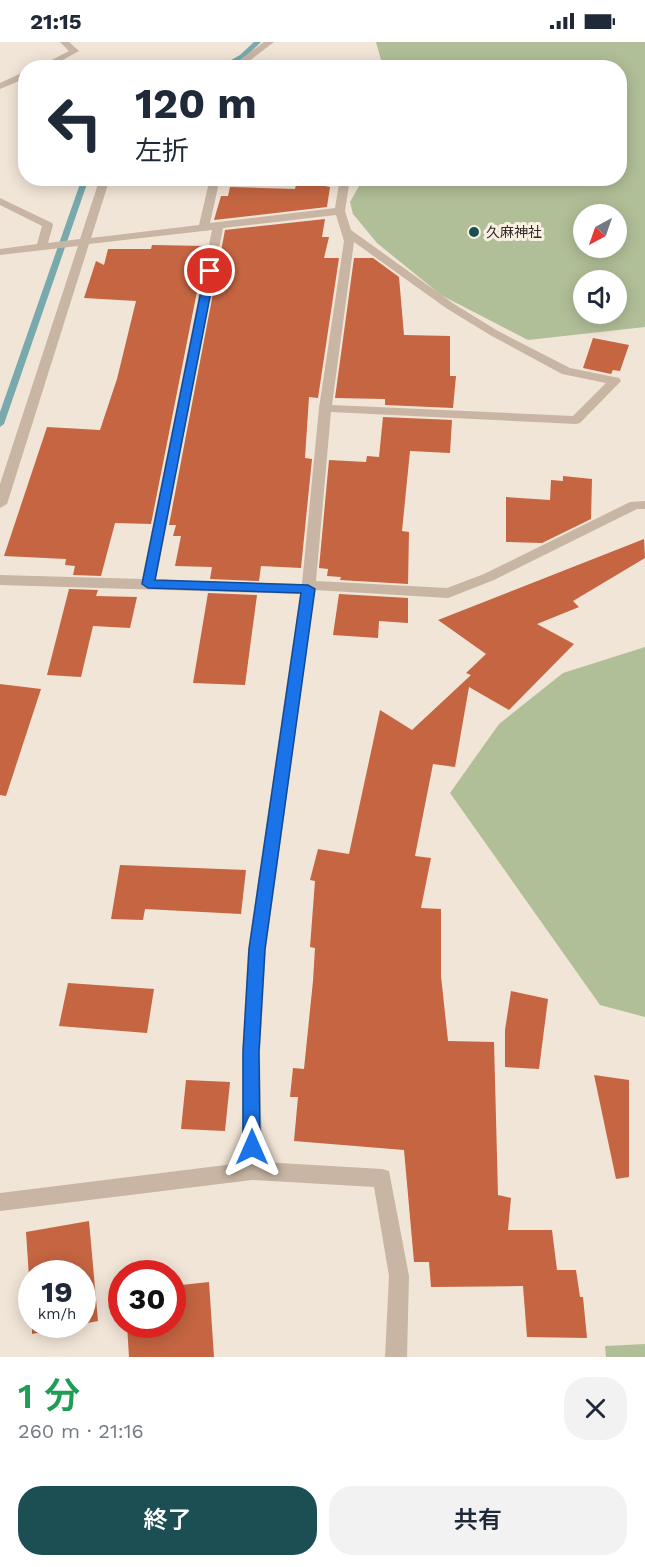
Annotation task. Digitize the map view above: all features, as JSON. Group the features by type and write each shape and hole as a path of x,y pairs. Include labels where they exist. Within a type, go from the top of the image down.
{"street":[{"path":"56,60 75,51 64,42"},
{"path":"244,60 270,42"},
{"path":"0,86 18,78"},
{"path":"0,504 102,186"},
{"path":"204,228 213,186"},
{"path":"252,1171 251,1052 257,949 308,587 325,408 349,241 340,212 344,186"},
{"path":"0,201 48,225 41,248"},
{"path":"0,252 340,212"},
{"path":"148,584 218,226"},
{"path":"325,408 576,420 615,381 566,371 494,333 450,306 346,231"},
{"path":"0,579 448,592 499,572 635,505 645,505"},
{"path":"0,1202 252,1171 381,1178 399,1276 396,1357"}],"green space":[{"path":"376,42 645,42 645,327 528,340 441,295 377,243 353,214 350,202 359,186 627,186 627,60 381,60"},
{"path":"645,647 645,1017 600,1005 450,793 499,724 563,673"},
{"path":"645,1344 645,1357 606,1357 605,1346"}],"building":[{"path":"296,186 330,187 327,207 214,220 221,196 228,196 230,187 295,189"},
{"path":"325,219 322,237 329,237 324,258 339,258 318,398 309,397 305,458 312,459 301,568 261,566 259,581 210,579 212,567 175,566 181,536 173,536 176,525 169,525 225,230"},
{"path":"152,245 206,246 151,524 115,523 101,576 73,575 75,566 65,565 66,559 4,556 47,427 100,430 117,379 136,301 84,298 96,261 104,265 108,249 151,249"},
{"path":"354,258 373,258 399,277 404,335 450,336 450,376 456,376 453,408 385,405 385,399 335,398"},
{"path":"593,338 629,345 620,371 613,370 611,374 583,368"},
{"path":"383,417 452,420 450,453 410,451 402,531 409,532 408,584 340,580 341,577 327,576 328,569 319,568 329,460 366,462 367,456 379,457"},
{"path":"563,476 592,479 591,519 542,543 506,542 506,497 550,500 551,480 563,481"},
{"path":"644,539 645,558 573,601 579,607 537,624 574,644 509,710 469,687 455,767 433,764 415,856 431,858 421,908 441,909 441,976 448,1041 494,1042 498,1195 511,1198 508,1230 552,1230 557,1270 576,1270 580,1297 583,1297 587,1338 527,1337 523,1286 431,1287 429,1262 414,1262 404,1150 294,1141 298,1097 290,1097 293,1068 304,1069 313,981 315,948 310,947 315,881 310,880 318,849 349,854 380,710 412,730 471,675 466,673 486,654 438,620"},
{"path":"69,589 98,590 96,596 137,597 130,628 93,626 81,677 47,675"},
{"path":"208,593 257,595 245,685 193,683"},
{"path":"339,594 408,598 408,623 379,621 378,638 333,635"},
{"path":"0,684 41,689 6,796 0,795"},
{"path":"120,865 246,870 241,914 145,909 143,920 111,919"},
{"path":"68,983 154,989 147,1033 59,1026"},
{"path":"511,991 548,999 539,1069 505,1067 505,1030"},
{"path":"594,1075 629,1080 629,1177 616,1179"},
{"path":"186,1080 230,1082 225,1131 181,1129"},
{"path":"89,1221 93,1260 28,1260 26,1232"},
{"path":"209,1282 214,1357 129,1357 128,1338 186,1338 186,1284"},
{"path":"96,1299 98,1321 96,1321"}],"waterway":[{"path":"235,60 258,42"},
{"path":"0,424 83,186"}],"place":[{"name":"久麻神社","path":"474,232"}],"route":[{"path":"210,271 148,584 308,589 257,949 251,1052 252,1147"}]}
